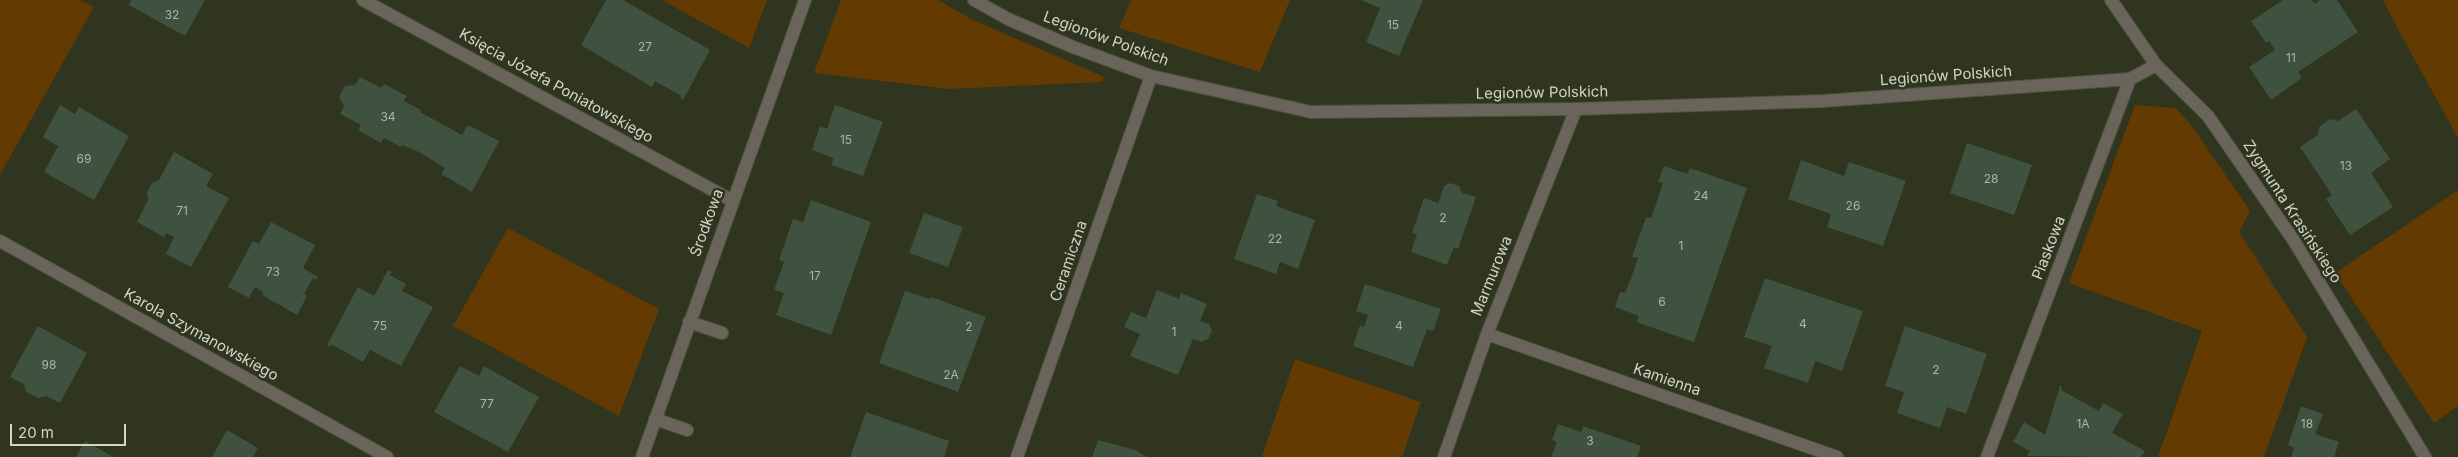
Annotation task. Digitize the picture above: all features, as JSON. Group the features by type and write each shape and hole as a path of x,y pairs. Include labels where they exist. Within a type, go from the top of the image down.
{"street":[{"name":"Księcia Józefa Poniatowskiego","path":"364,0 733,201"},
{"name":"Środkowa","path":"642,457 805,0"},
{"name":"Legionów Polskich","path":"974,0 1008,18 1073,47 1151,76 1311,112 1576,110 1823,101 2130,79"},
{"name":"Zygmunta Krasińskiego","path":"2111,0 2156,64 2208,116 2294,241 2425,457"},
{"path":"2130,79 2156,64"},
{"name":"Ceramiczna","path":"1017,457 1151,76"},
{"name":"Piaskowa","path":"1987,457 2130,79"},
{"name":"Marmurowa","path":"1444,457 1487,334 1576,110"},
{"name":"Karola Szymanowskiego","path":"0,242 387,457"},
{"path":"689,322 722,333"},
{"name":"Kamienna","path":"1487,334 1837,457"},
{"path":"655,420 687,430"}],"shaded area":[{"path":"0,0 80,0 94,7 0,175"},
{"path":"662,0 767,0 749,48"},
{"path":"841,0 938,0 971,19 1104,77 1102,82 949,89 814,73"},
{"path":"1131,0 1290,0 1260,72 1119,28"},
{"path":"2383,0 2458,0 2458,138 2400,33"},
{"path":"2135,105 2176,108 2192,126 2250,211 2239,232 2307,337 2264,457 2158,457 2202,331 2069,283"},
{"path":"2458,190 2458,406 2434,423 2335,273"},
{"path":"508,228 659,309 619,416 453,326"},
{"path":"1295,359 1421,402 1402,457 1262,457"}],"building":[{"path":"131,0 205,0 185,36 129,5"},
{"path":"606,0 623,0 710,50 683,100 680,98 682,96 655,81 652,87 581,45"},
{"path":"1361,0 1423,0 1399,56 1366,42 1380,8"},
{"path":"2283,0 2312,0 2315,4 2320,0 2337,0 2358,32 2298,72 2302,78 2271,100 2249,67 2275,50 2269,41 2266,43 2251,21"},
{"path":"360,77 381,88 384,84 407,96 404,101 462,135 468,125 499,141 472,192 441,174 445,168 419,152 402,145 401,147 384,138 381,143 358,130 361,125 340,114 344,106 339,97 345,86 355,85"},
{"path":"60,105 75,114 79,107 129,136 94,200 44,172 58,146 43,137"},
{"path":"835,105 883,122 863,176 831,165 834,158 812,150 820,126 827,129"},
{"path":"2356,109 2390,159 2371,173 2393,207 2350,235 2326,199 2332,195 2300,147 2318,135 2319,127 2330,119 2338,121"},
{"path":"1967,143 2032,165 2014,215 1950,193"},
{"path":"174,152 213,174 206,186 229,198 191,267 166,254 174,237 166,233 164,237 137,222 148,200 147,192 152,183 159,180"},
{"path":"1801,160 1844,176 1849,162 1906,181 1883,246 1827,227 1831,214 1788,199"},
{"path":"1664,166 1687,174 1690,168 1747,188 1694,342 1636,322 1639,316 1615,307 1620,292 1625,293 1634,270 1638,258 1632,257 1646,217 1651,218 1654,210 1663,183 1658,182"},
{"path":"1450,183 1459,186 1462,193 1476,197 1458,249 1454,247 1447,265 1411,252 1417,234 1412,233 1424,198 1438,203 1444,186"},
{"path":"1257,194 1278,201 1276,206 1315,220 1298,269 1280,262 1276,274 1234,259"},
{"path":"811,200 871,222 831,335 776,315 784,293 774,290 784,262 779,260 793,219 803,222"},
{"path":"924,213 963,227 948,267 909,253"},
{"path":"271,222 315,245 303,268 318,277 316,280 313,278 304,294 307,296 297,315 262,295 263,292 255,287 249,298 228,287 253,241 259,244"},
{"path":"388,270 392,272 390,275 406,284 402,291 433,307 401,366 370,350 363,362 331,344 330,347 327,345 358,287 374,296"},
{"path":"1765,278 1863,311 1842,371 1815,361 1808,383 1764,368 1772,346 1744,337"},
{"path":"1365,284 1441,309 1433,331 1427,329 1413,367 1353,346 1360,325 1364,327 1368,315 1356,311"},
{"path":"1157,290 1179,299 1181,293 1207,304 1200,321 1209,324 1212,331 1208,339 1201,342 1193,339 1178,375 1130,356 1140,334 1124,327 1131,312 1146,318"},
{"path":"905,291 930,299 931,297 986,317 958,392 879,363"},
{"path":"38,326 87,353 60,403 46,396 38,398 26,392 24,384 10,377"},
{"path":"1905,326 1987,354 1966,414 1947,407 1940,428 1897,413 1904,392 1885,386"},
{"path":"460,366 479,376 484,366 539,397 508,452 434,412"},
{"path":"2060,386 2062,387 2061,390 2099,411 2103,403 2123,414 2112,433 2145,451 2141,457 2027,456 2030,451 2013,442 2024,422 2045,435"},
{"path":"2301,406 2323,414 2315,434 2339,442 2334,457 2291,457 2294,448 2288,445"},
{"path":"866,412 949,441 944,457 850,457"},
{"path":"1558,424 1581,432 1583,426 1641,446 1637,457 1551,457 1557,442 1552,440"},
{"path":"227,430 258,448 253,457 212,457"},
{"path":"1098,440 1135,450 1147,457 1092,457"},
{"path":"85,441 113,457 76,457"}]}
